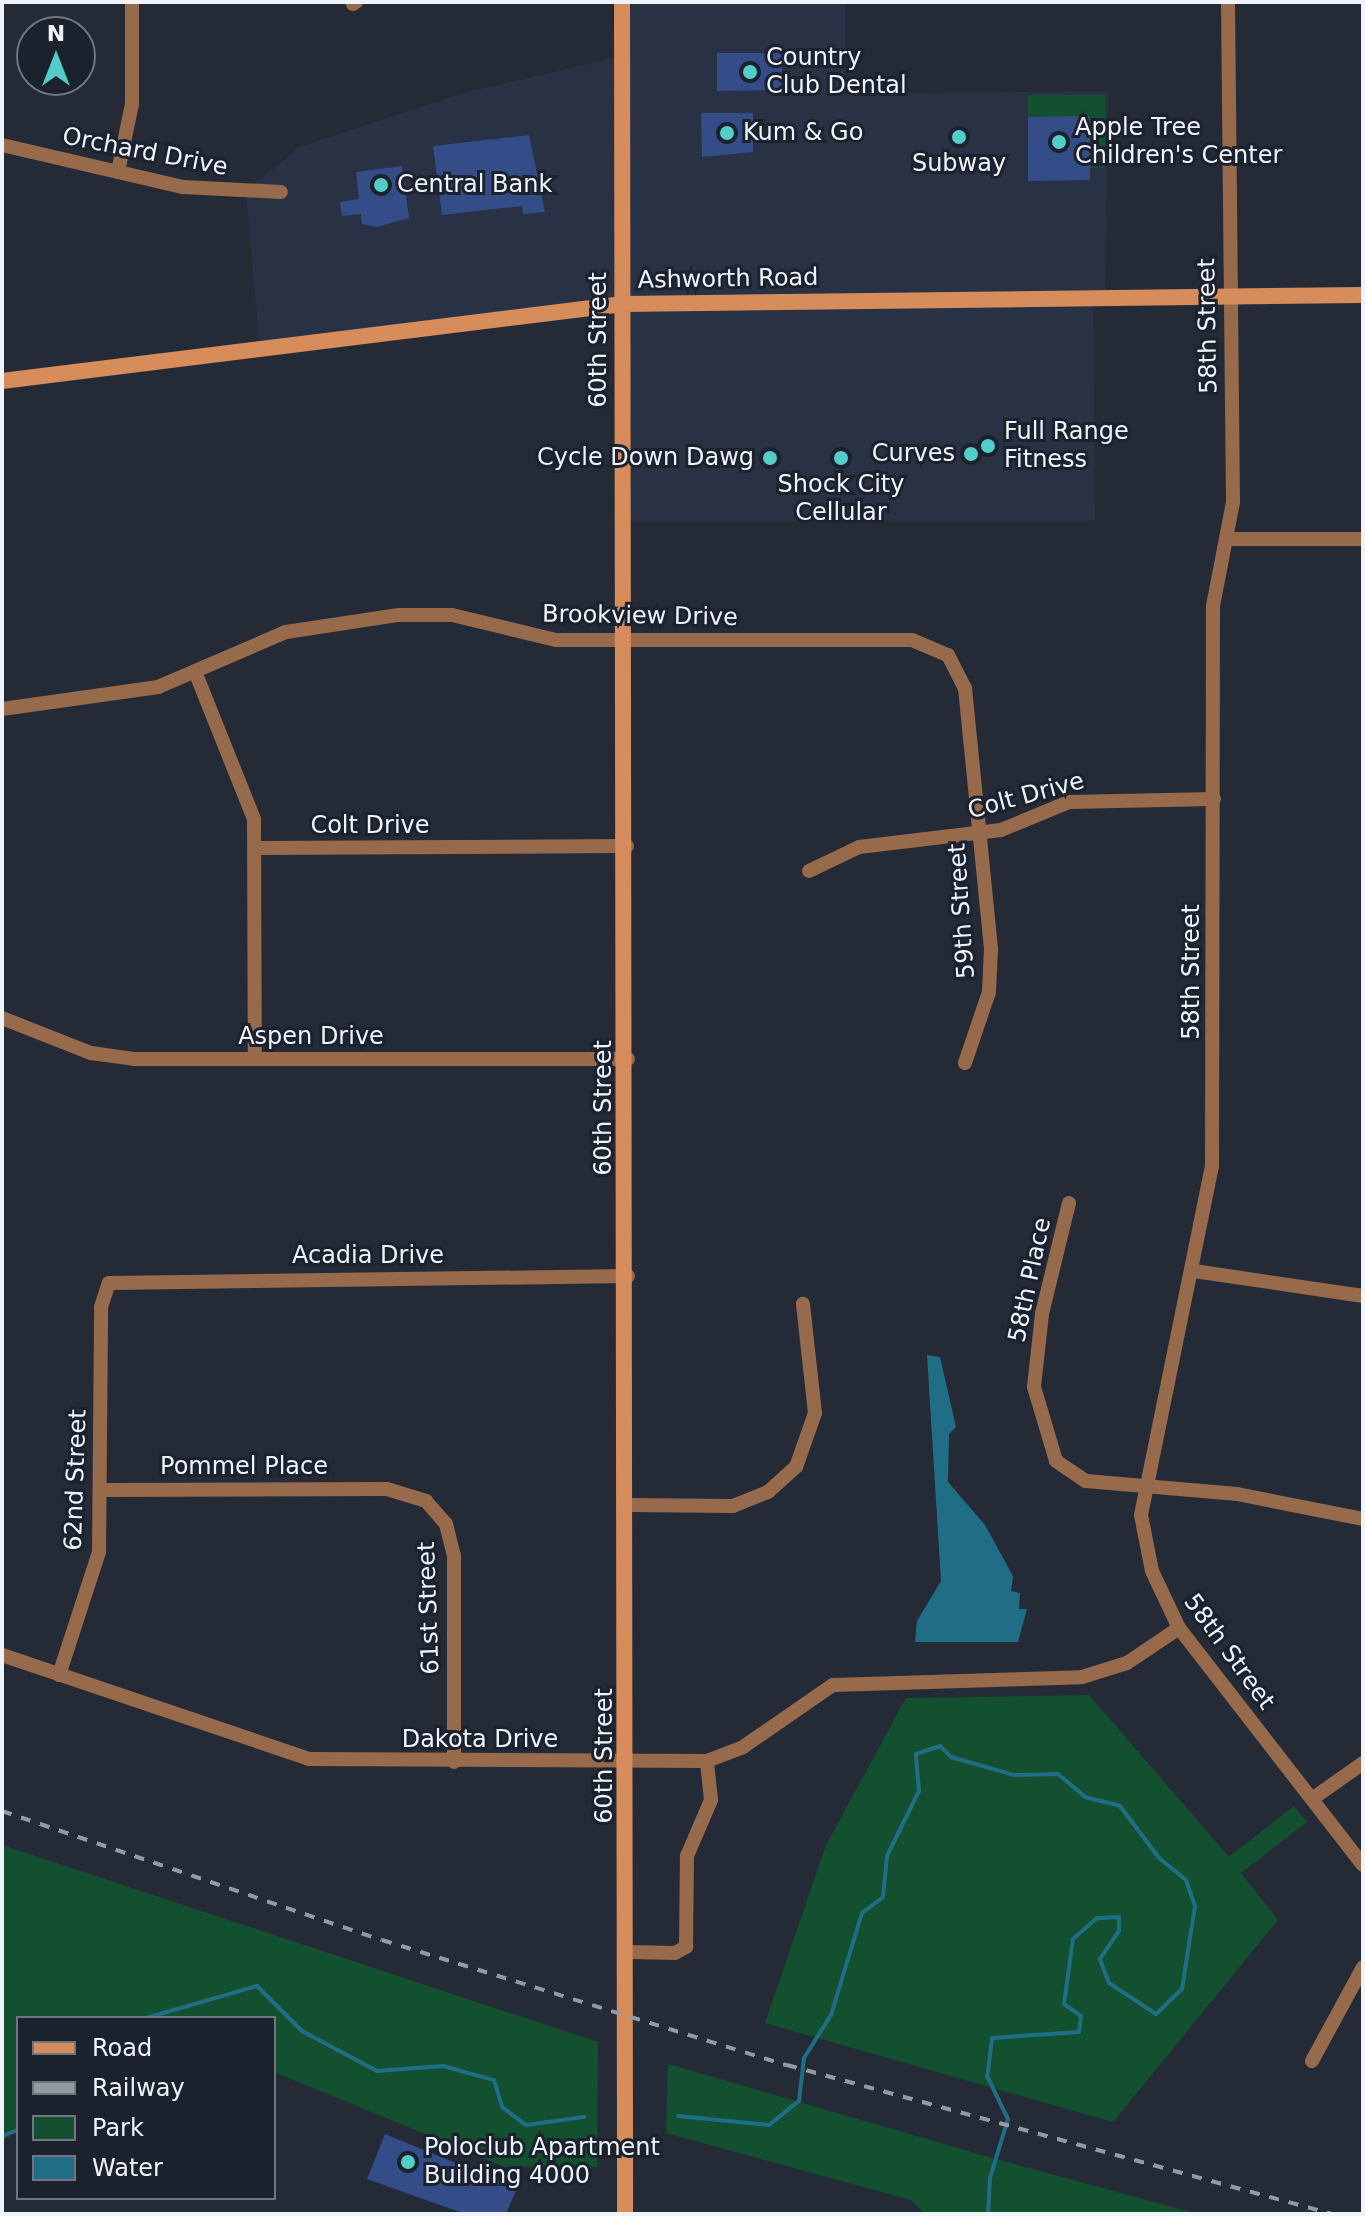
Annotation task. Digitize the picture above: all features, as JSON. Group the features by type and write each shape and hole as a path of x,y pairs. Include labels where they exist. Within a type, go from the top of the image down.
{"main road":[{"name":"60th Street","path":"622,2 629,1505 629,1952 625,2214"},
{"name":"Ashworth Road","path":"2,381 623,304 1363,295"}],"street":[{"path":"118,172 132,104 132,2"},
{"name":"58th Street","path":"1228,2 1233,502 1213,606 1214,1129 1194,1271 1143,1491 1152,1571 1179,1628 1363,1865"},
{"name":"Orchard Drive","path":"2,145 207,191 281,192"},
{"path":"1227,539 1363,539"},
{"name":"Brookview Drive","path":"2,709 145,689 196,674 286,632 399,615 452,615 556,640 912,640 948,655 967,706"},
{"path":"196,674 248,792 256,848 255,1059"},
{"name":"59th Street","path":"965,1063 989,992 980,834 967,706"},
{"name":"Colt Drive","path":"809,871 859,847 980,834 1069,802 1214,799"},
{"name":"Colt Drive","path":"256,848 627,846"},
{"name":"Aspen Drive","path":"2,1018 91,1053 255,1059 628,1059"},
{"name":"58th Place","path":"1069,1203 1037,1345 1034,1387 1056,1461 1086,1481 1143,1491 1237,1494 1363,1519"},
{"path":"1194,1271 1363,1296"},
{"name":"Acadia Drive","path":"109,1283 628,1276"},
{"name":"62nd Street","path":"59,1675 99,1552 101,1307 109,1283"},
{"path":"629,1505 733,1506 768,1492 796,1467 815,1413 803,1304"},
{"name":"Pommel Place","path":"101,1490 387,1489"},
{"name":"61st Street","path":"387,1489 426,1501 452,1539 454,1762"},
{"name":"Dakota Drive","path":"2,1655 309,1759 707,1761 743,1747 833,1685 1082,1677 1127,1663 1179,1628"},
{"path":"629,1952 675,1953 686,1947 687,1856 711,1800 707,1761"},
{"path":"1312,1799 1363,1763"},
{"path":"1312,2061 1363,1967"}],"shaded area":[{"path":"622,2 845,2 845,94 1108,91 1105,297 1093,298 1095,521 623,521 622,305 260,350 246,192 299,147 467,92 622,56"}],"green space":[{"path":"1028,95 1105,95 1105,168 1090,168 1090,117 1028,117"},
{"path":"1089,1695 1229,1857 1294,1806 1307,1822 1241,1873 1278,1920 1113,2122 765,2023 826,1845 906,1698"},
{"path":"2,1845 598,2042 597,2167 505,2167 276,2073 276,2016 16,2016 16,2132 2,2141"},
{"path":"668,2064 1198,2214 925,2214 911,2200 666,2133"}],"water":[{"path":"927,1355 940,1357 956,1427 949,1434 948,1482 985,1525 1013,1576 1011,1591 1020,1593 1019,1609 1027,1609 1018,1642 915,1642 917,1621 941,1581"}],"building":[{"name":"Country Club Dental","path":"717,53 782,53 782,90 717,91"},
{"name":"Kum & Go","path":"701,113 753,113 753,152 702,157"},
{"name":"Apple Tree Children's Center","path":"1090,116 1090,180 1028,181 1028,117"},
{"path":"529,135 545,212 523,214 522,206 442,215 433,146"},
{"name":"Central Bank","path":"402,166 409,218 377,227 362,224 361,214 342,216 340,202 359,199 356,172"},
{"name":"Poloclub Apartment Building 4000","path":"385,2134 517,2188 506,2214 465,2214 367,2179"}],"waterway":[{"path":"678,2116 769,2125 799,2101 804,2058 831,2015 862,1913 883,1897 887,1856 919,1791 916,1754 940,1746 951,1757 1014,1775 1058,1774 1085,1797 1120,1806 1159,1858 1186,1880 1195,1906 1182,1989 1156,2014 1109,1983 1100,1959 1119,1931 1119,1917 1097,1918 1073,1939 1064,2004 1081,2016 1079,2032 992,2038 987,2076 1008,2119 990,2178 988,2214"},
{"path":"153,2016 257,1986 302,2031 377,2071 443,2066 494,2080 502,2107 526,2125 584,2117"},
{"path":"2,2136 16,2131"}],"railway":[{"path":"2,1811 382,1940 787,2065 1332,2214"}],"place":[{"name":"Country Club Dental","path":"750,72"},
{"name":"Kum & Go","path":"727,133"},
{"name":"Subway","path":"959,137"},
{"name":"Apple Tree Children's Center","path":"1059,142"},
{"name":"Central Bank","path":"381,185"},
{"name":"Full Range Fitness","path":"988,446"},
{"name":"Curves","path":"971,454"},
{"name":"Cycle Down Dawg","path":"770,458"},
{"name":"Shock City Cellular","path":"841,458"},
{"name":"Poloclub Apartment Building 4000","path":"408,2162"}]}
